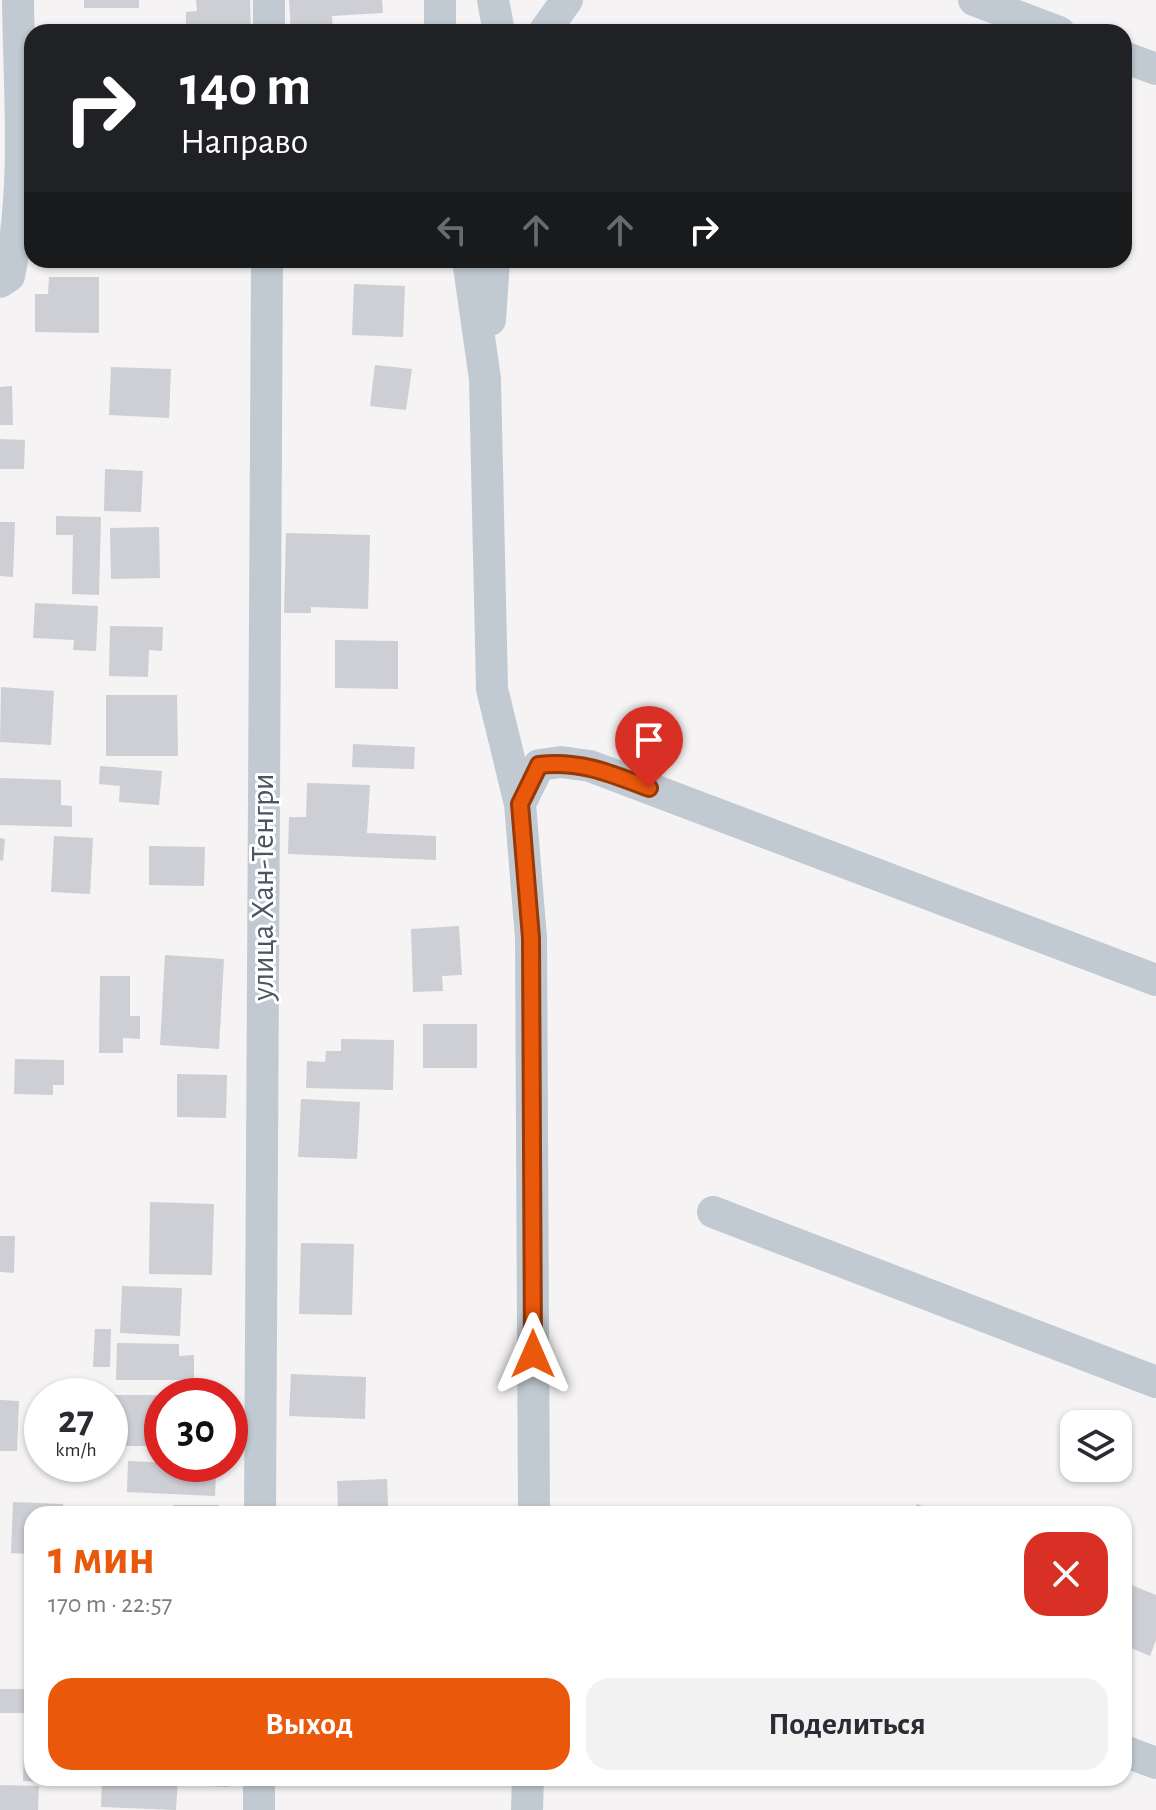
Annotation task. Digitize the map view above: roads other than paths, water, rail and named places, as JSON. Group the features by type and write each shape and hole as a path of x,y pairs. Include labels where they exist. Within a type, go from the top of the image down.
{"street":[{"path":"0,282 9,276 15,244 19,169 18,0"},
{"path":"269,0 269,24"},
{"path":"440,0 440,24"},
{"path":"493,0 498,24"},
{"path":"550,24 567,0"},
{"path":"974,0 1038,24"},
{"path":"1132,60 1156,69"},
{"name":"улица Хан-Тенгри","path":"260,1506 267,268"},
{"path":"469,268 485,379"},
{"path":"493,268 485,379 492,689 520,804 531,938 534,1506"},
{"path":"520,804 539,765 561,762 590,766 1156,980"},
{"path":"713,1212 1156,1382"},
{"path":"1132,1754 1156,1763"},
{"path":"259,1786 259,1810"},
{"path":"527,1810 528,1786"}]}
